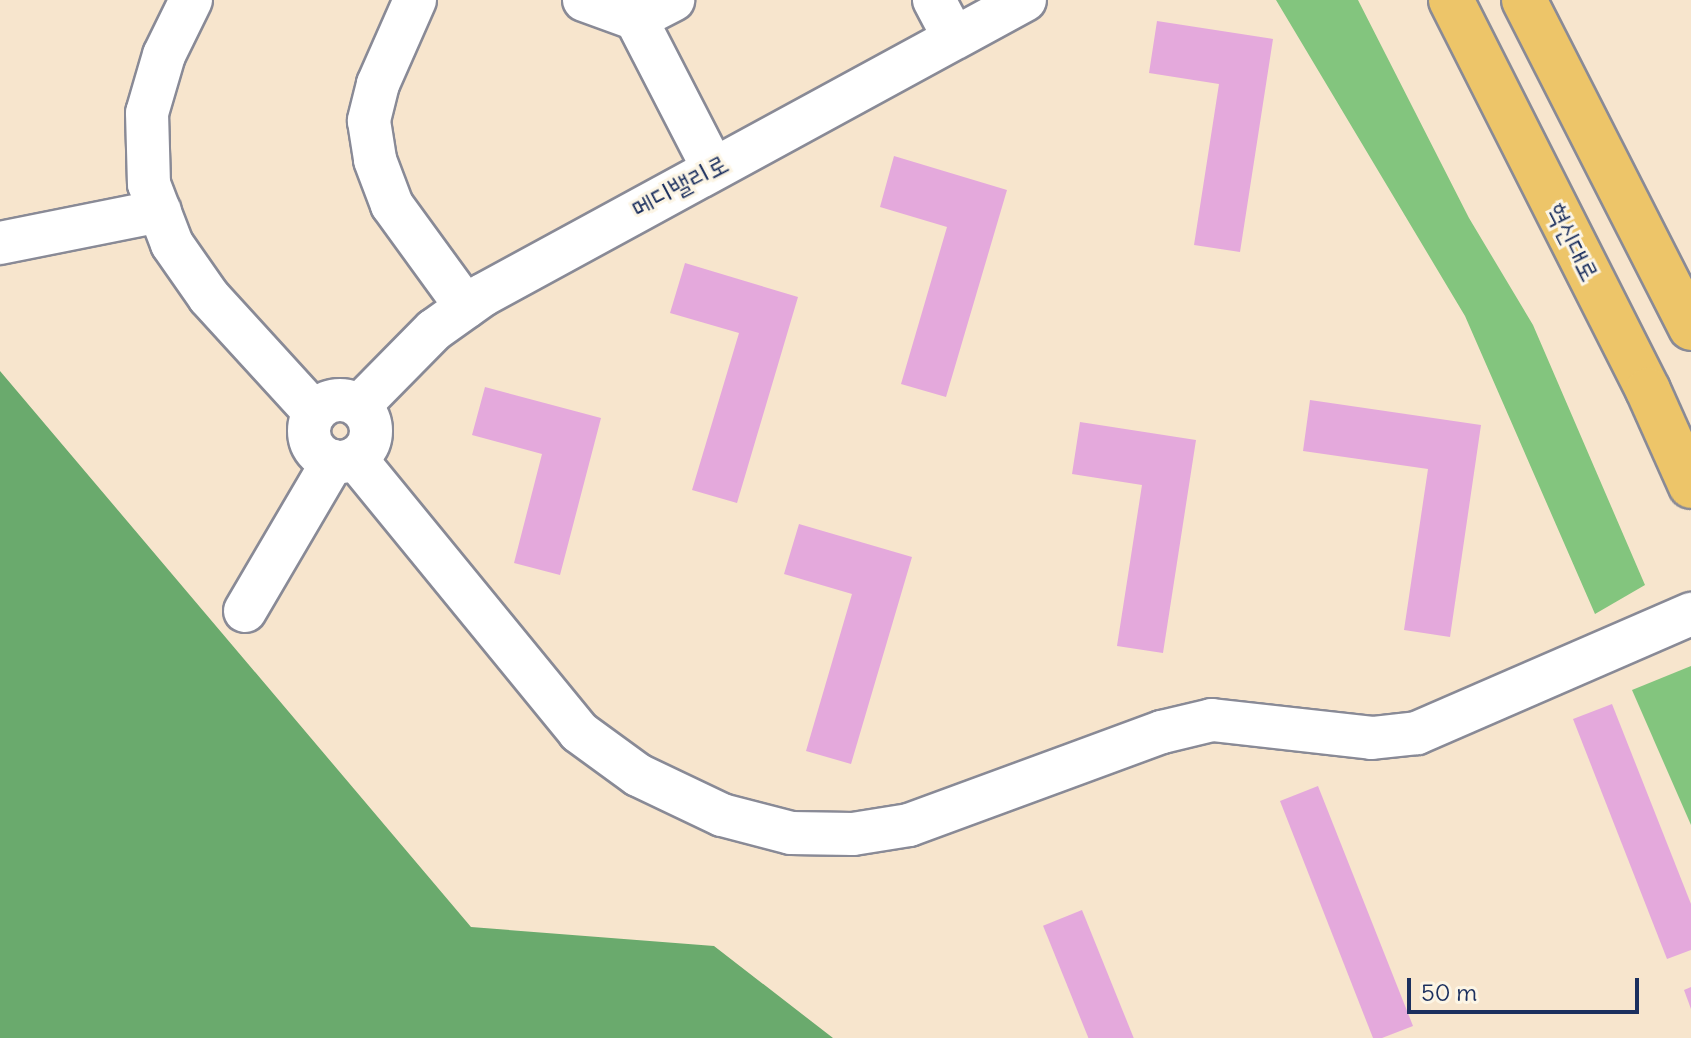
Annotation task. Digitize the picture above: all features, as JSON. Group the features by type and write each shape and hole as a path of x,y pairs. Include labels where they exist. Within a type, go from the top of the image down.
{"main road":[{"name":"혁신대로","path":"1451,0 1648,390 1691,486"},
{"path":"1524,0 1691,328"}],"street":[{"path":"191,0 164,55 147,113 149,184 172,244 209,297 315,413"},
{"path":"415,0 378,84 369,121 375,160 392,205 466,307"},
{"path":"584,0 636,19 713,168"},
{"path":"636,19 673,0"},
{"path":"934,0 954,38"},
{"name":"메디밸리로","path":"359,406 434,330 466,307 713,168 1025,0"},
{"path":"0,243 160,211"},
{"path":"245,611 344,460 372,433 359,406 341,400 315,413"},
{"path":"315,413 311,442 344,460 579,732 638,775 722,815 791,833 853,834 909,825 1162,732 1212,720 1372,738 1417,733 1691,614"}],"green space":[{"path":"1276,0 1358,0 1469,218 1533,325 1645,585 1595,614 1465,316"},
{"path":"0,371 471,927 714,946 833,1038 0,1038"},
{"path":"1691,666 1691,825 1632,690"}],"building":[{"path":"1157,21 1273,39 1240,252 1194,245 1219,84 1149,73"},
{"path":"894,156 1007,190 946,397 901,384 947,227 880,207"},
{"path":"685,263 798,297 737,503 692,490 739,333 670,313"},
{"path":"485,387 601,418 560,575 514,563 542,454 472,435"},
{"path":"1310,400 1481,425 1450,637 1404,630 1428,469 1303,451"},
{"path":"1080,422 1196,440 1163,653 1117,646 1142,485 1072,474"},
{"path":"799,524 912,557 851,764 806,751 852,594 784,574"},
{"path":"1612,704 1691,904 1691,950 1667,959 1573,719"},
{"path":"1318,786 1413,1026 1382,1038 1373,1038 1280,801"},
{"path":"1082,910 1134,1038 1088,1038 1043,926"},
{"path":"1691,987 1691,1009 1684,990"}]}
